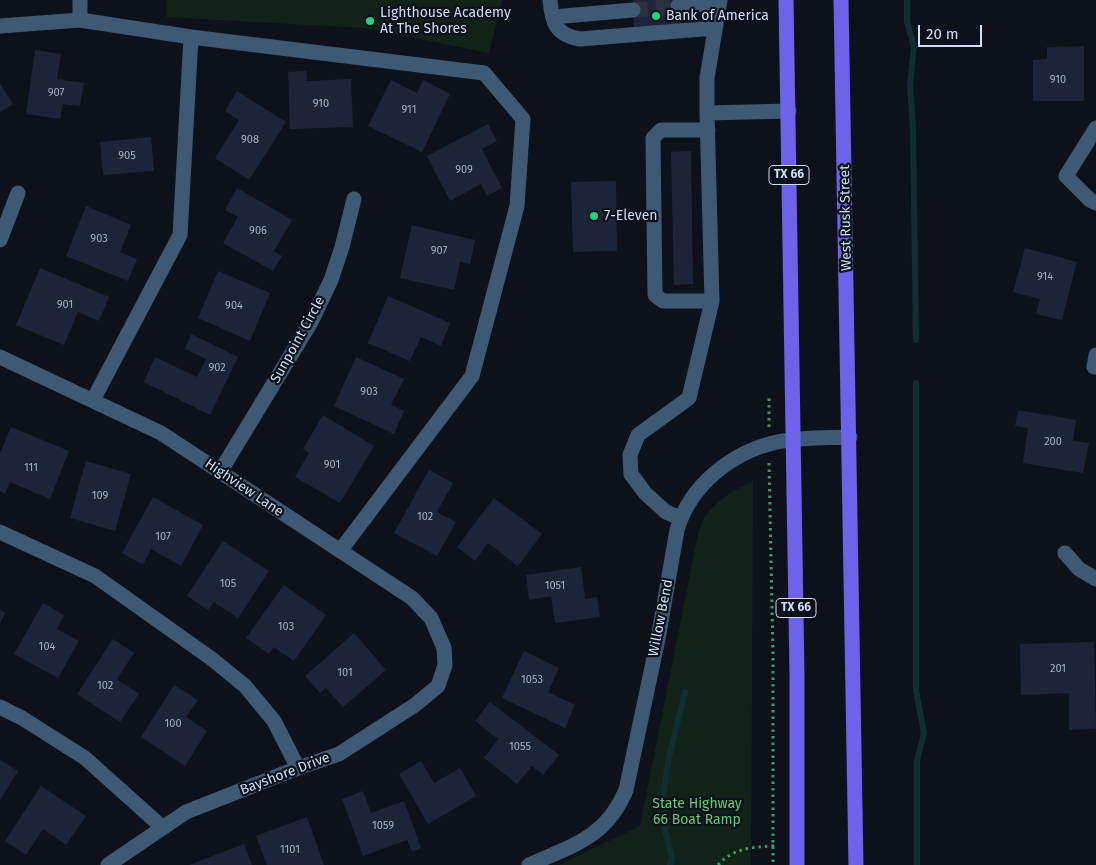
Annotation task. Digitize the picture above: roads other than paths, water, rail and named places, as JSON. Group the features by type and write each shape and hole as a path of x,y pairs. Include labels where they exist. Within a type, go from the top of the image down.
{"main road":[{"name":"TX 66","path":"786,0 798,865"},
{"name":"West Rusk Street","path":"842,0 856,865"}],"street":[{"path":"80,0 80,20"},
{"path":"550,0 554,23 561,32 569,37 580,40 715,28"},
{"path":"678,6 720,2 707,78 712,301 689,398 638,435 630,455 631,474 645,493 666,512 680,518"},
{"path":"553,17 634,10"},
{"path":"0,26 80,20 191,37 484,73 523,119 517,206 472,376 340,552"},
{"path":"93,400 180,235 191,37"},
{"path":"707,113 789,110"},
{"path":"1096,128 1066,176 1090,200 1096,203"},
{"path":"708,130 661,130 653,138 656,296 663,301 712,301"},
{"path":"0,240 18,193"},
{"name":"Sunpoint Circle","path":"220,472 311,322 331,280 342,247 354,199"},
{"path":"1096,355 1094,367 1096,367"},
{"name":"Highview Lane","path":"0,357 161,432 412,598 431,618 444,648 445,665"},
{"name":"Willow Bend","path":"529,865 597,832 609,821 621,803 626,790 656,647 680,518 695,494 720,469 747,452 769,444 793,439 850,437"},
{"path":"0,532 96,576 212,659 245,686 274,721 298,768"},
{"path":"1065,553 1079,569 1096,580"},
{"name":"Bayshore Drive","path":"108,865 186,812 338,754 415,705 438,686 445,665"},
{"path":"0,707 22,718 85,758 162,828"}],"waterway":[{"path":"907,0 907,22 914,46 910,85 913,129 916,340"},
{"path":"916,383 916,691 924,733 917,761 917,865"},
{"path":"670,865 672,858 665,830 663,797 669,757 685,692"}],"tunnel":[{"path":"633,10 678,6"}],"place":[{"name":"Bank of America","path":"656,16"},
{"name":"Lighthouse Academy At The Shores","path":"370,21"},
{"name":"7-Eleven","path":"594,216"}],"park label":[{"name":"State Highway 66 Boat Ramp","path":"697,812"}]}
